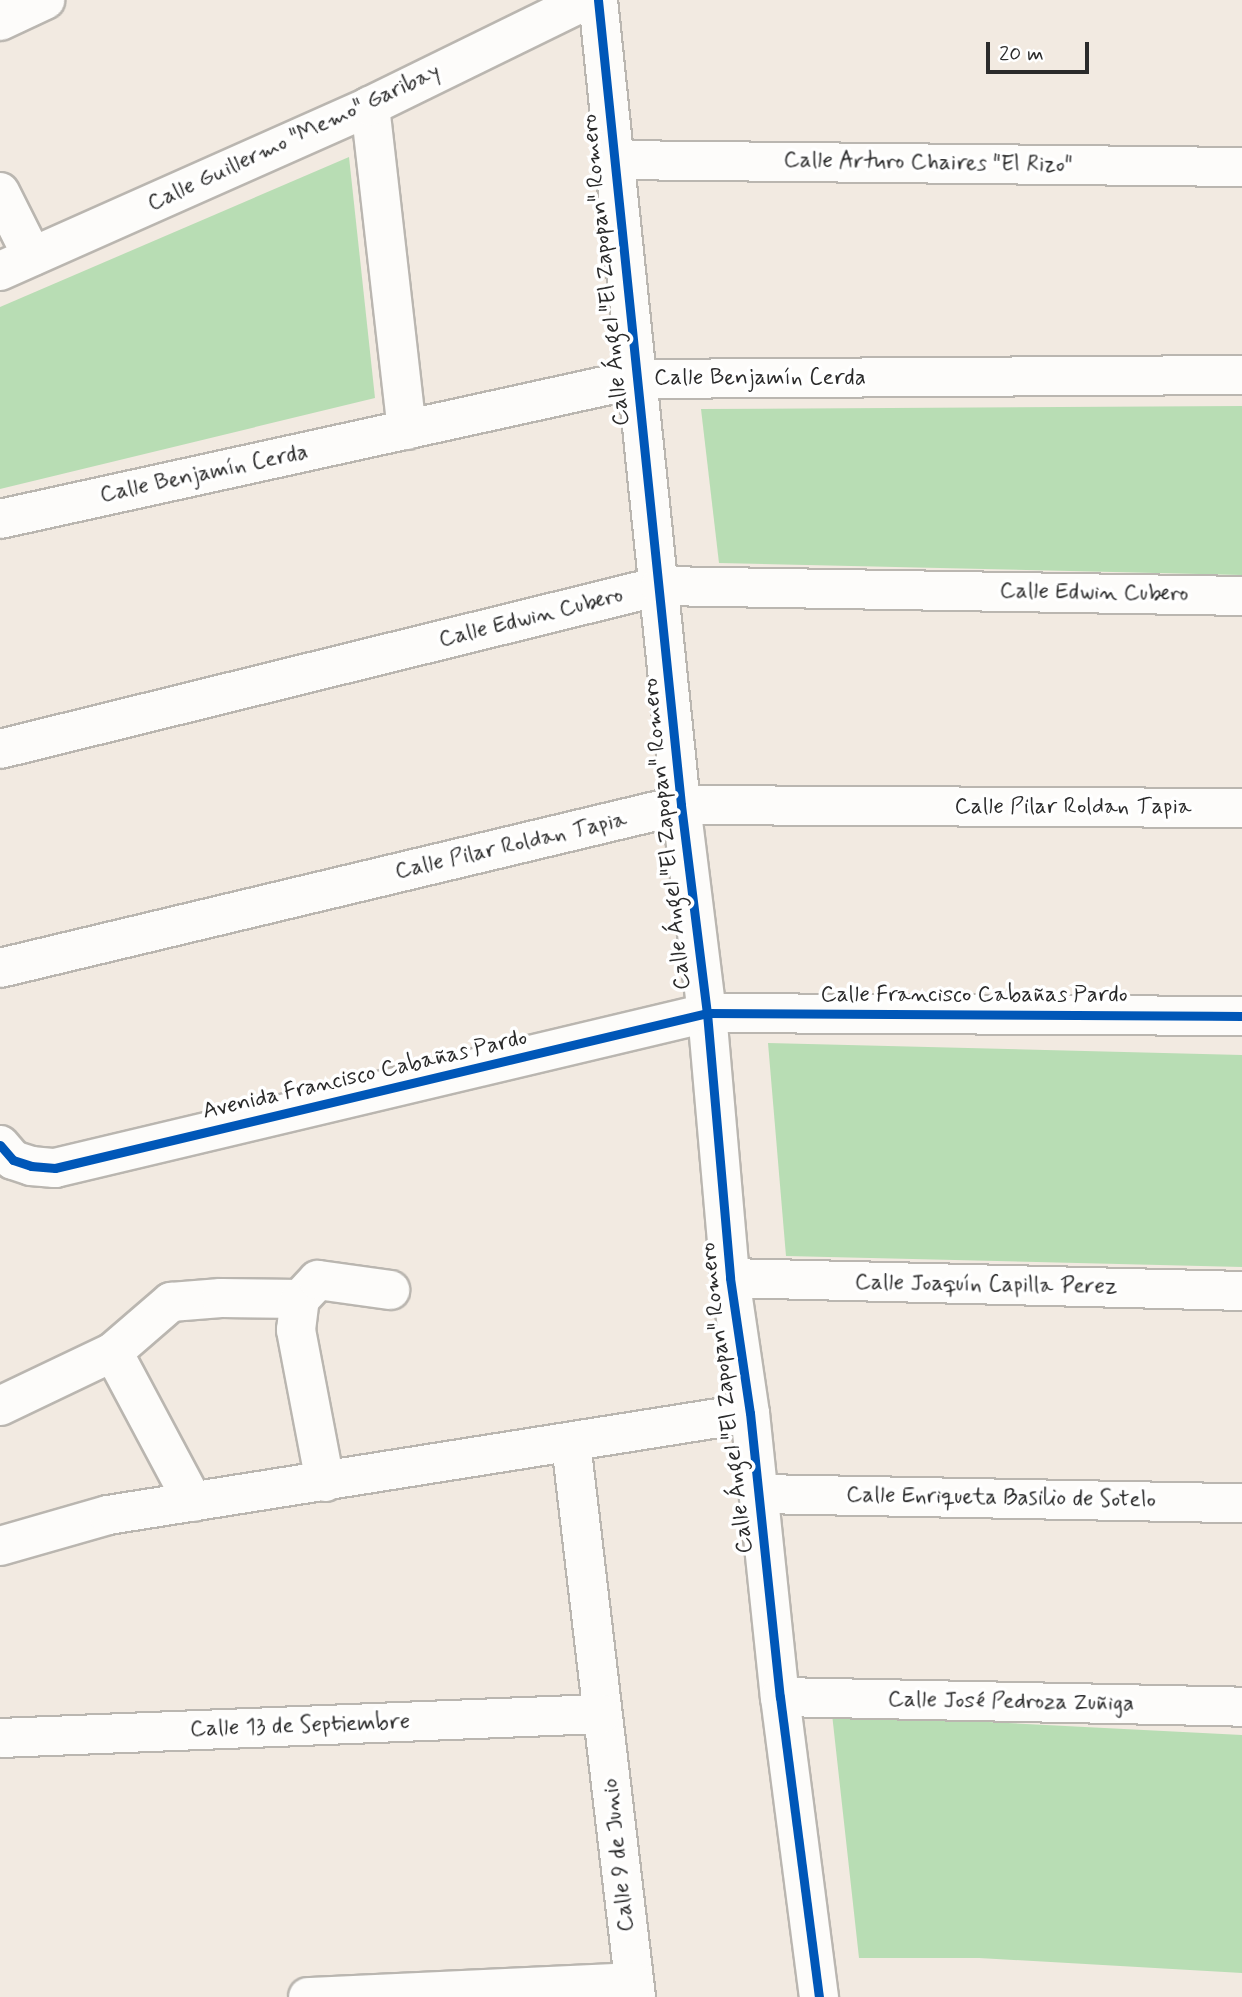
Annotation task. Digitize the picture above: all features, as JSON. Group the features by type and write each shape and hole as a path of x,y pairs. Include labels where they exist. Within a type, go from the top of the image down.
{"street":[{"path":"0,21 46,0"},
{"name":"Calle Guillermo \"Memo\" Garibay","path":"16,264 370,106 586,0"},
{"name":"Calle Ángel \"El Zapopan\" Romero","path":"598,0 681,805 707,1013 730,1278 750,1413 780,1697 819,1997"},
{"path":"370,106 407,429"},
{"name":"Calle Arturo Chaires \"El Rizo\"","path":"614,160 1242,167"},
{"path":"0,192 16,264"},
{"name":"Calle Benjamín Cerda","path":"0,520 636,379 1242,375"},
{"name":"Calle Edwin Cubero","path":"0,749 660,586 1242,596"},
{"name":"Calle Pilar Roldan Tapia","path":"0,968 681,805 1242,808"},
{"name":"Calle Francisco Cabañas Pardo","path":"707,1013 1242,1016"},
{"name":"Avenida Francisco Cabañas Pardo","path":"15,1156 55,1168 707,1013"},
{"name":"Calle Joaquín Capilla Perez","path":"730,1278 1242,1291"},
{"path":"325,1482 296,1330 300,1299 318,1280 390,1290"},
{"path":"0,1406 113,1352 171,1302 221,1298 300,1299"},
{"path":"113,1352 193,1502"},
{"path":"0,1546 108,1516 750,1413"},
{"name":"Calle 9 de Junio","path":"571,1443 635,1990"},
{"name":"Calle Enriqueta Basilio de Sotelo","path":"759,1494 1242,1503"},
{"name":"Calle José Pedroza Zuñiga","path":"780,1697 1242,1707"},
{"name":"Calle 13 de Septiembre","path":"0,1738 601,1714"},
{"path":"308,1997 635,1990"}],"green space":[{"path":"349,157 375,398 0,489 0,307"},
{"path":"1242,406 1242,575 719,563 701,409"},
{"path":"768,1043 1242,1055 1242,1267 786,1256"},
{"path":"832,1714 1242,1735 1242,1973 979,1958 859,1958"}],"cycle path":[{"path":"598,0 681,805 707,1013 730,1278 750,1413 780,1697 819,1997"},
{"path":"0,1145 13,1160 31,1166 55,1168 707,1013 1242,1016"}]}
